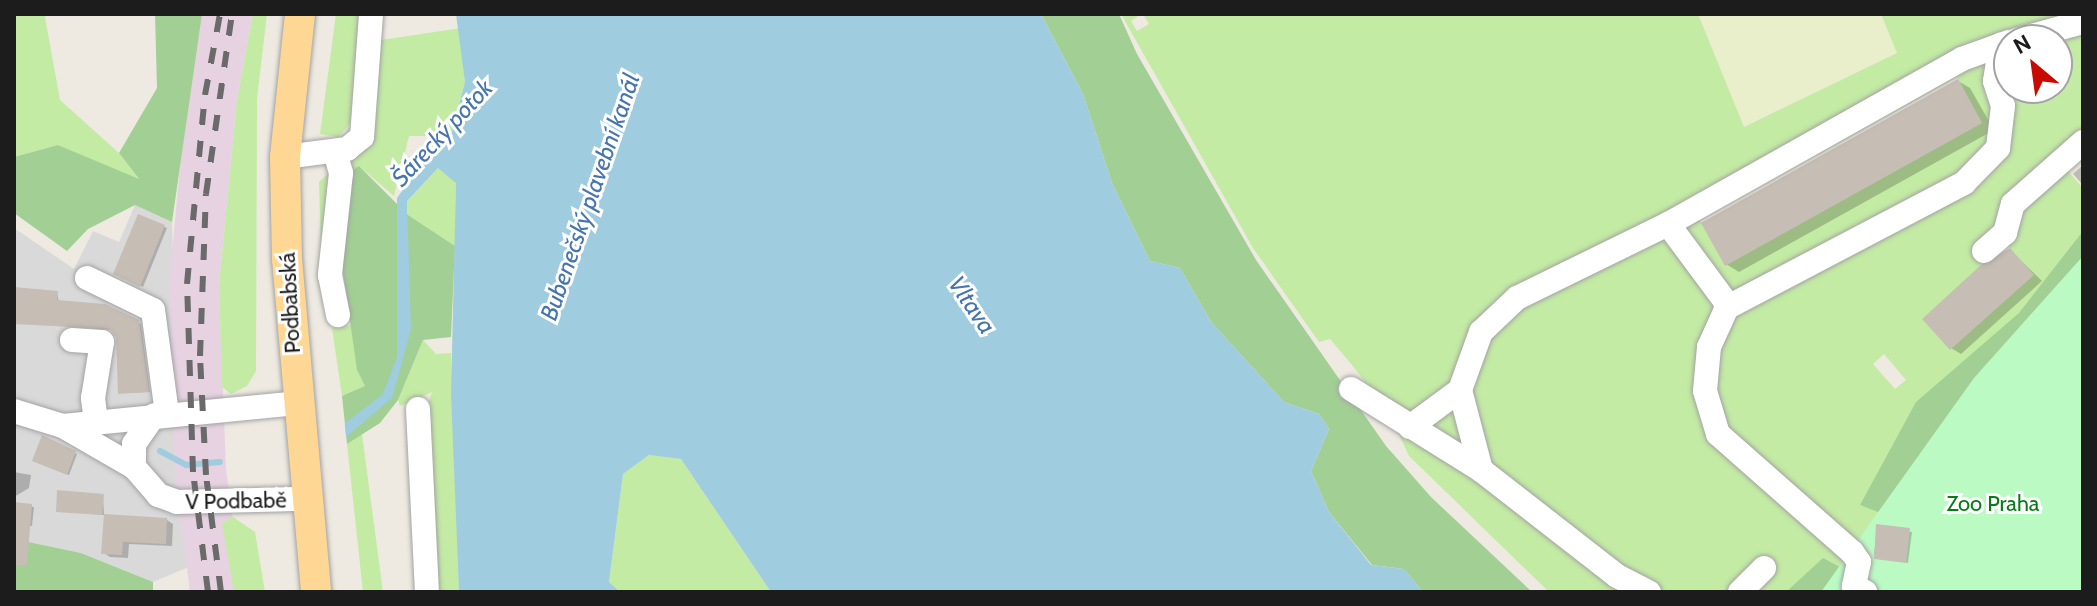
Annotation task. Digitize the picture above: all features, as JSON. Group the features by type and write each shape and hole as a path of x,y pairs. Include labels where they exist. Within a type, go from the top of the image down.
{"main road":[{"name":"Podbabská","path":"300,14 285,157 297,403 304,499 316,592"}],"street":[{"path":"285,157 335,152 362,137 371,14"},
{"path":"1410,427 1460,390 1481,332 1517,298 1668,224 1962,59 1993,48"},
{"path":"1865,592 1854,586 1859,562 1852,552 1718,434 1705,391 1709,347 1726,308 1964,183 1998,148 2002,104"},
{"path":"1984,251 2005,233 2013,204 2083,142"},
{"path":"335,152 341,173 330,275 338,315"},
{"path":"1668,224 1726,308"},
{"path":"87,278 153,310 160,414 134,444 134,467"},
{"path":"72,340 102,342 93,398 96,417"},
{"path":"1351,389 1481,470 1617,576 1649,592"},
{"path":"1460,390 1481,470"},
{"name":"V Podbabě","path":"63,426 96,417 297,403"},
{"path":"418,409 427,592"},
{"name":"V Podbabě","path":"14,411 63,426 134,467 158,495 177,502 304,499"},
{"path":"1740,592 1764,568"}],"shaded area":[{"path":"202,14 253,14 237,100 219,285 226,469 242,592 190,592 175,474 169,284 187,92"},
{"path":"135,205 172,222 175,352 191,566 153,582 81,553 14,539 14,228 74,269 93,231 119,242"}],"green space":[{"path":"14,14 49,14 45,17 60,100 119,153 140,181 58,145 14,157"},
{"path":"155,14 202,14 172,222 135,205 88,229 67,251 14,213 14,157 58,145 139,179 119,153 157,88"},
{"path":"253,14 267,14 257,99 256,371 247,386 231,394 222,387 219,285 237,100"},
{"path":"336,14 365,14 354,120 338,137 320,134"},
{"path":"1041,14 1119,14 1137,54 1256,260 1386,446 1431,497 1532,592 1423,592 1404,569 1372,565 1329,512 1311,471 1329,429 1319,414 1284,402 1211,322 1180,268 1150,261 1112,183 1083,94"},
{"path":"1121,14 1141,14 1131,21 1137,31 1149,24 1143,14 1698,14 1744,127 1897,53 1881,14 2083,14 2083,157 2067,170 2083,188 2083,256 1821,592 1549,592 1409,456 1390,415 1352,365 1330,339 1319,342 1253,248","holes":["1957,77 1982,123 1725,265 1700,220","2006,244 2034,275 1922,319","1884,354 1906,380 1895,389 1873,364"]},
{"path":"1698,14 1881,14 1897,53 1743,127"},
{"path":"461,28 465,82 451,136 409,136 394,196 359,166 321,250 319,182 343,160 369,148 381,40"},
{"path":"359,166 408,215 455,246 451,337 423,340 398,400 380,423 347,444 342,396 365,386 357,370 338,237 346,175"},
{"path":"438,168 456,182 455,246 408,215 407,201"},
{"name":"Zoo Praha","path":"2083,231 2083,592 1860,505 1916,402 2019,313"},
{"name":"Zoo Praha","path":"2083,256 2083,592 1821,592 1974,378"},
{"path":"351,325 365,387 342,396 332,328"},
{"path":"423,340 436,354 451,353 459,592 438,592 425,412 432,392 400,406 398,400"},
{"path":"362,434 383,592 363,592 347,444"},
{"path":"649,455 681,459 771,592 620,592 609,582 623,474"},
{"path":"233,517 255,532 265,592 234,592 222,523"},
{"path":"14,539 81,553 153,582 153,592 14,592"},
{"path":"1823,558 1881,589 1880,592 1786,592"}],"water":[{"path":"456,14 1041,14 1083,94 1112,183 1150,261 1180,268 1211,322 1284,402 1319,414 1329,429 1311,471 1329,512 1371,565 1404,569 1423,592 771,592 681,459 649,455 623,474 609,582 620,592 459,592 451,393 456,183 438,168 407,201 411,329 392,398 346,437 345,423 383,394 397,357 397,198 431,150 451,136 465,82"}],"building":[{"path":"1958,79 1982,123 1725,266 1701,223"},
{"path":"138,214 165,225 140,287 113,274"},
{"path":"2010,248 2034,275 1950,350 1922,319 1981,265"},
{"path":"14,287 58,291 57,300 105,304 139,320 149,392 118,394 116,337 110,329 14,324"},
{"path":"42,435 76,451 67,475 32,461"},
{"path":"57,490 104,494 102,515 56,512"},
{"path":"14,502 32,504 27,565 14,565"},
{"path":"104,514 167,518 166,544 123,542 122,555 101,554"},
{"path":"1876,524 1910,528 1906,563 1874,559"}],"waterway":[{"name":"Šárecký potok","path":"160,451 186,465 220,462"}],"railway":[{"path":"208,592 193,472 187,284 205,95 220,14"},
{"path":"221,592 206,475 200,356 206,194 232,14"}],"water label":[{"name":"Bubenečský plavební kanál","path":"590,197"},
{"name":"Vltava","path":"972,305"}]}
